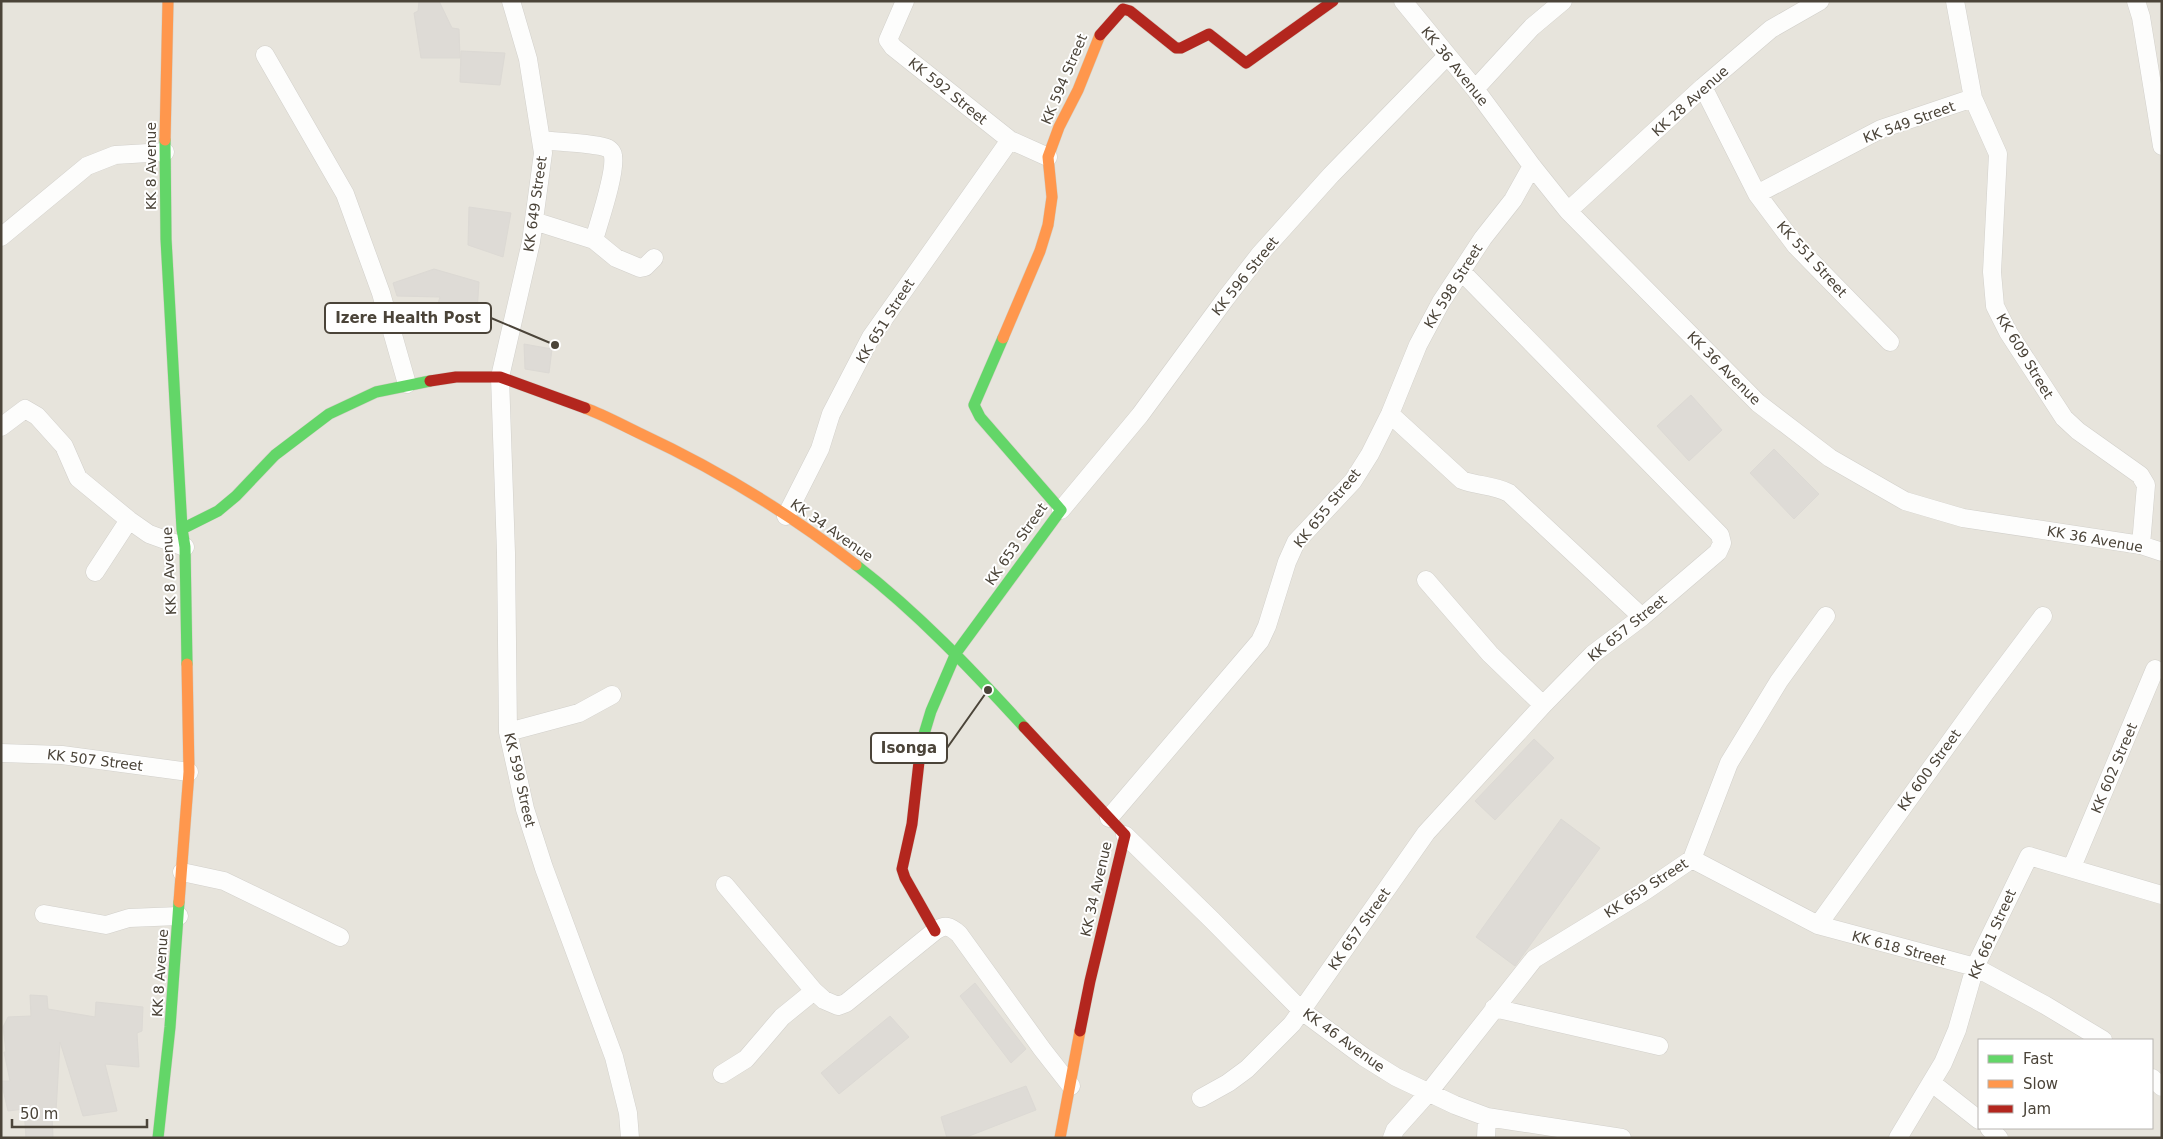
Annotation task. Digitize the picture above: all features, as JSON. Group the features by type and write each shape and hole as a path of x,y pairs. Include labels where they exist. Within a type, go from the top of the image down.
{"main road":[{"name":"KK 8 Avenue","path":"158,1138 170,1027 189,772 185,547 182,529 166,239 165,152 168,1"},
{"name":"KK 594 Street","path":"976,410 974,405 1040,251 1048,225 1052,197 1048,157 1059,127 1078,90 1097,39 1105,27 1124,9 1130,11 1176,48 1181,48 1210,34 1246,63 1333,1"},
{"name":"KK 34 Avenue","path":"182,529 218,511 236,496 275,455 329,414 376,392 407,384 456,377 500,377 591,410 671,448 724,478 834,547 882,585 956,653 1125,835 1090,982 1060,1138"},
{"name":"KK 653 Street","path":"935,931 905,878 902,869 912,824 922,740 931,711 956,653 1061,510 976,410"}],"street":[{"name":"KK 649 Street","path":"500,377 531,242 543,154 528,59 512,1"},
{"name":"KK 592 Street","path":"905,1 888,40 893,47 1010,140 1048,157"},
{"name":"KK 36 Avenue","path":"1404,1 1475,89 1568,211 1758,403 1830,458 1905,501 1963,518 2141,546 2162,552"},
{"path":"1475,89 1532,27 1563,1"},
{"name":"KK 28 Avenue","path":"1568,211 1771,29 1820,1"},
{"name":"KK 549 Street","path":"1757,194 1881,129 1973,98 1955,1"},
{"path":"2136,1 2141,17 2162,146"},
{"path":"265,55 345,194 381,293 407,384"},
{"name":"KK 596 Street","path":"1061,510 1140,415 1260,254 1331,175 1447,56"},
{"name":"KK 551 Street","path":"1704,88 1757,194 1796,246 1890,342"},
{"name":"KK 609 Street","path":"1973,98 1998,154 1992,272 1995,306 2008,332 2064,418 2078,431 2140,475 2146,485 2141,546"},
{"path":"541,140 598,146 607,148 612,152 614,158 608,191 594,240"},
{"name":"KK 651 Street","path":"786,516 820,449 831,414 871,337 1010,140"},
{"path":"1,237 87,166 115,155 165,152"},
{"name":"KK 598 Street","path":"1390,414 1418,345 1441,302 1483,238 1513,200 1532,166"},
{"path":"534,222 594,240 616,258 640,268 645,267 654,258"},
{"name":"KK 657 Street","path":"1201,1098 1228,1084 1247,1069 1271,1046 1302,1011 1426,833 1543,705 1593,654 1642,617 1718,552 1722,543 1720,535 1462,272"},
{"name":"KK 599 Street","path":"500,377 506,553 508,732 525,809 544,868 614,1057 628,1113 630,1138"},
{"path":"1,427 25,409 37,416 64,446 78,478 149,534 185,547"},
{"path":"1390,414 1462,480 1498,487 1509,493 1642,617"},
{"name":"KK 655 Street","path":"1109,818 1260,641 1267,626 1287,562 1296,542 1353,481 1370,454 1390,414"},
{"path":"95,572 129,520"},
{"path":"1426,580 1490,654 1543,705"},
{"name":"KK 659 Street","path":"1392,1138 1395,1130 1429,1092 1534,958 1645,891 1692,859 1729,763 1779,681 1826,616"},
{"name":"KK 600 Street","path":"1818,925 2043,616"},
{"name":"KK 602 Street","path":"2072,867 2155,669"},
{"path":"508,732 579,713 612,695"},
{"name":"KK 507 Street","path":"1,753 62,755 189,772"},
{"name":"KK 46 Avenue","path":"1125,835 1302,1011 1364,1057 1396,1077 1486,1117 1622,1138"},
{"name":"KK 661 Street","path":"1898,1138 1932,1083 1957,1030 1975,967 2029,856 2162,894"},
{"name":"KK 618 Street","path":"1692,859 1818,925 1948,962 1975,967 2045,1005 2101,1039"},
{"path":"182,872 224,882 340,937"},
{"path":"725,885 814,991 824,1000 838,1006 846,1003 942,926 950,926 958,934 1071,1086"},
{"path":"44,914 106,925 130,918 179,916"},
{"path":"722,1074 746,1059 782,1017 814,991"},
{"path":"1494,1008 1659,1046"},
{"path":"1932,1083 1978,1119"},
{"path":"1486,1117 1486,1138"},
{"path":"1990,1129 1999,1138"}],"shaded area":[{"path":"1,1 2162,1 2162,1138 1,1138"}],"building":[{"path":"419,1 439,1 452,28 459,29 460,58 421,58 414,13 418,11"},
{"path":"461,51 505,53 500,85 460,82"},
{"path":"469,207 511,213 503,257 468,245"},
{"path":"434,269 479,282 477,312 436,310 440,297 397,296 393,283"},
{"path":"524,344 552,349 549,373 525,369"},
{"path":"1691,395 1722,430 1689,461 1657,426"},
{"path":"1774,449 1819,494 1794,519 1750,473"},
{"path":"1534,739 1554,758 1495,820 1475,801"},
{"path":"1561,819 1600,848 1515,966 1476,937"},
{"path":"975,983 1026,1049 1011,1063 960,996"},
{"path":"30,995 47,996 48,1009 95,1017 96,1002 143,1007 142,1031 137,1033 139,1067 105,1064 117,1111 83,1116 60,1042 56,1112 52,1112 53,1138 26,1138 24,1109 8,1111 1,1081 10,1081 4,1052 6,1052 3,1027 8,1017 31,1016"},
{"path":"890,1016 909,1037 839,1094 821,1073"},
{"path":"1026,1086 1036,1110 964,1138 947,1138 941,1117"}],"traffic: fast":[{"path":"165,140 166,239 182,529 185,547 187,664"},
{"path":"921,744 931,711 956,653 1061,510 980,417 974,405 1003,338"},
{"path":"182,529 218,511 236,496 275,455 329,414 376,392 430,381"},
{"path":"856,565 901,602 943,642 1024,727"},
{"path":"158,1138 170,1027 179,902"}],"traffic: slow":[{"path":"165,140 168,1"},
{"path":"1003,338 1040,251 1048,225 1052,197 1048,157 1059,127 1078,90 1100,35"},
{"path":"585,408 725,477 779,510 856,565"},
{"path":"179,902 189,772 187,664"},
{"path":"1060,1138 1080,1031"}],"traffic: jam":[{"path":"1100,35 1123,9 1130,11 1176,48 1181,48 1209,34 1246,63 1333,1"},
{"path":"430,381 456,377 500,377 585,408"},
{"path":"1024,727 1125,835 1080,1031"},
{"path":"921,744 912,824 902,869 905,878 935,931"}],"place":[{"name":"Izere Health Post","path":"555,345"},
{"name":"Isonga","path":"988,690"}]}
